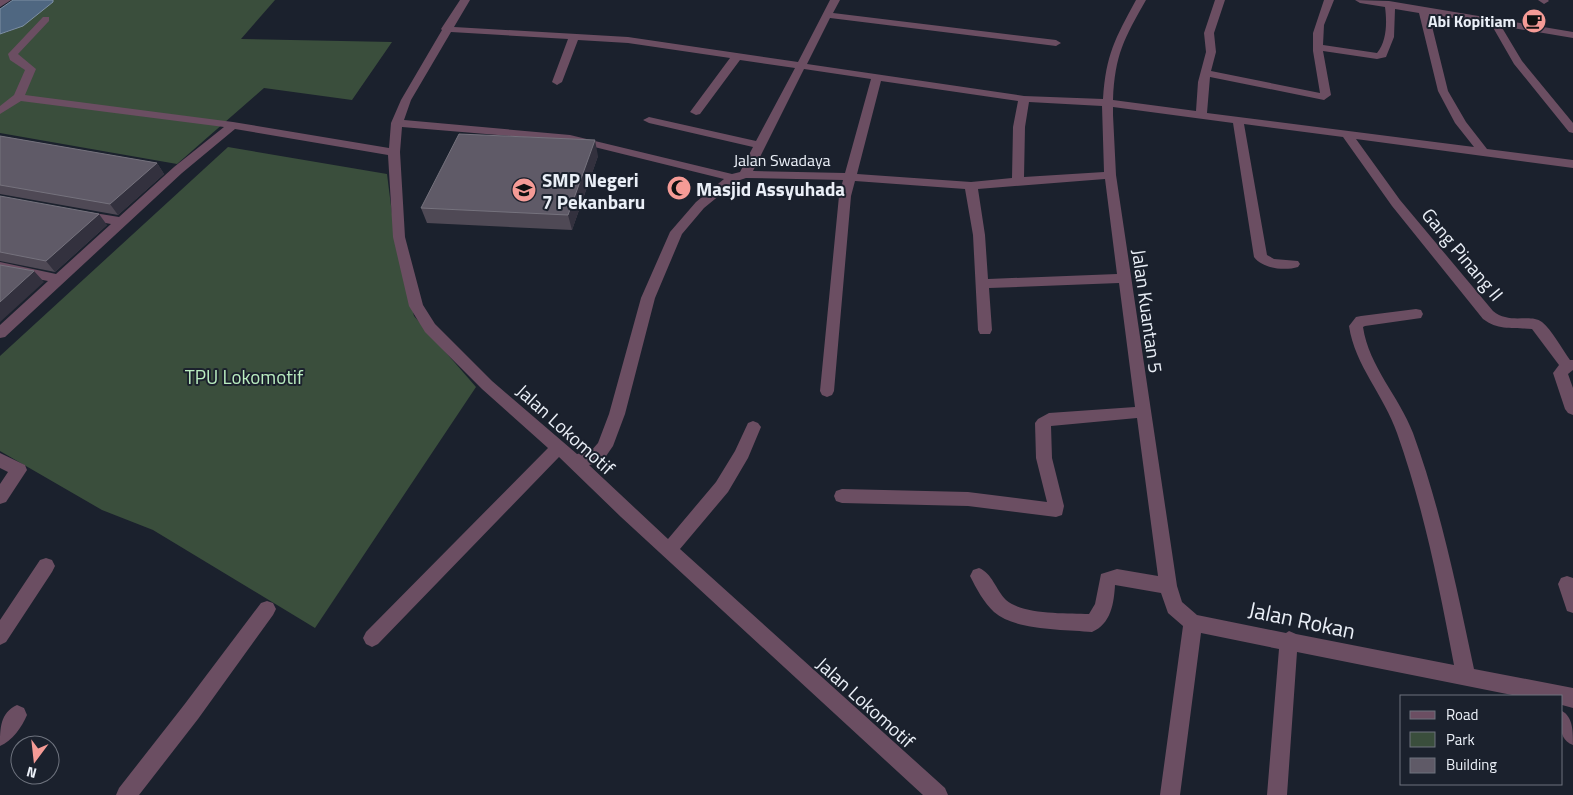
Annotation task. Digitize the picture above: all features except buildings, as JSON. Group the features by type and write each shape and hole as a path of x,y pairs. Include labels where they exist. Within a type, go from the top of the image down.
{"street":[{"path":"0,4 6,0"},
{"name":"Jalan Lokomotif","path":"465,0 446,29 406,100 397,123 394,152 399,237 416,306 430,328 487,385 574,461 938,795"},
{"path":"574,461 596,457 605,446 617,414 648,298 676,232 700,206 739,176 759,145 802,67 835,0"},
{"name":"Jalan Kuantan 5","path":"1141,0 1113,56 1108,102 1110,175 1168,586 1174,607 1193,623"},
{"path":"1201,114 1205,73 1211,52 1209,47 1211,26 1220,0"},
{"path":"1205,73 1324,97 1326,95 1325,83 1318,47 1318,27 1329,0"},
{"path":"1360,0 1573,35"},
{"path":"1318,47 1377,56 1382,55 1390,35 1391,13 1389,4"},
{"path":"1423,10 1443,91 1461,122 1484,153"},
{"path":"828,15 1056,43"},
{"path":"0,111 19,96 31,69 14,58 13,54 46,19"},
{"path":"1494,22 1518,62 1573,130"},
{"path":"446,29 628,40 1024,99 1108,102 1573,164"},
{"path":"557,82 574,37"},
{"path":"696,112 737,56"},
{"path":"827,391 845,196 877,78"},
{"path":"19,96 233,125 394,152"},
{"path":"1018,181 1019,127 1024,99"},
{"path":"649,120 759,145"},
{"path":"1238,120 1261,257 1272,263 1293,264"},
{"name":"Jalan Swadaya","path":"397,123 570,138 739,176 851,177 971,186 1110,175"},
{"path":"0,333 178,170 233,125"},
{"name":"Gang Pinang II","path":"1347,135 1396,203 1488,315 1501,324 1522,323 1536,325 1570,366"},
{"path":"160,167 178,170"},
{"path":"971,186 979,235 986,330"},
{"path":"66,212 122,222"},
{"path":"0,267 59,279"},
{"path":"983,284 1124,278"},
{"path":"1416,314 1361,321 1356,326 1357,334 1373,374 1398,416 1435,526 1466,678"},
{"path":"1570,366 1560,373 1573,409"},
{"path":"842,496 968,499 1026,508 1056,510 1044,458 1043,423 1049,419 1143,412"},
{"path":"669,550 722,487 742,453 753,427"},
{"path":"372,638 558,448"},
{"path":"0,460 19,470 0,498"},
{"path":"0,636 46,566"},
{"path":"980,576 993,597 1006,610 1026,616 1092,623 1098,618 1103,608 1107,580 1117,577 1168,586"},
{"path":"1567,584 1573,605"},
{"path":"126,795 267,610"},
{"path":"1170,795 1193,623"},
{"name":"Jalan Rokan","path":"1193,623 1289,640 1550,695"},
{"path":"1278,795 1289,640"},
{"path":"0,736 17,715"},
{"path":"1563,722 1573,735"}],"green space":[{"path":"53,0 275,0 241,39 392,42 352,100 264,88 177,164 0,133 0,34 22,25 53,2"},
{"name":"TPU Lokomotif","path":"228,147 387,174 395,238 414,316 476,387 315,628 153,530 102,510 0,451 0,356"}],"water":[{"path":"13,0 53,0 53,2 23,26 0,34 0,9"}],"place":[{"name":"Abi Kopitiam","path":"1534,21"},
{"name":"Masjid Assyuhada","path":"679,188"},
{"name":"SMP Negeri 7 Pekanbaru","path":"524,190"}]}
